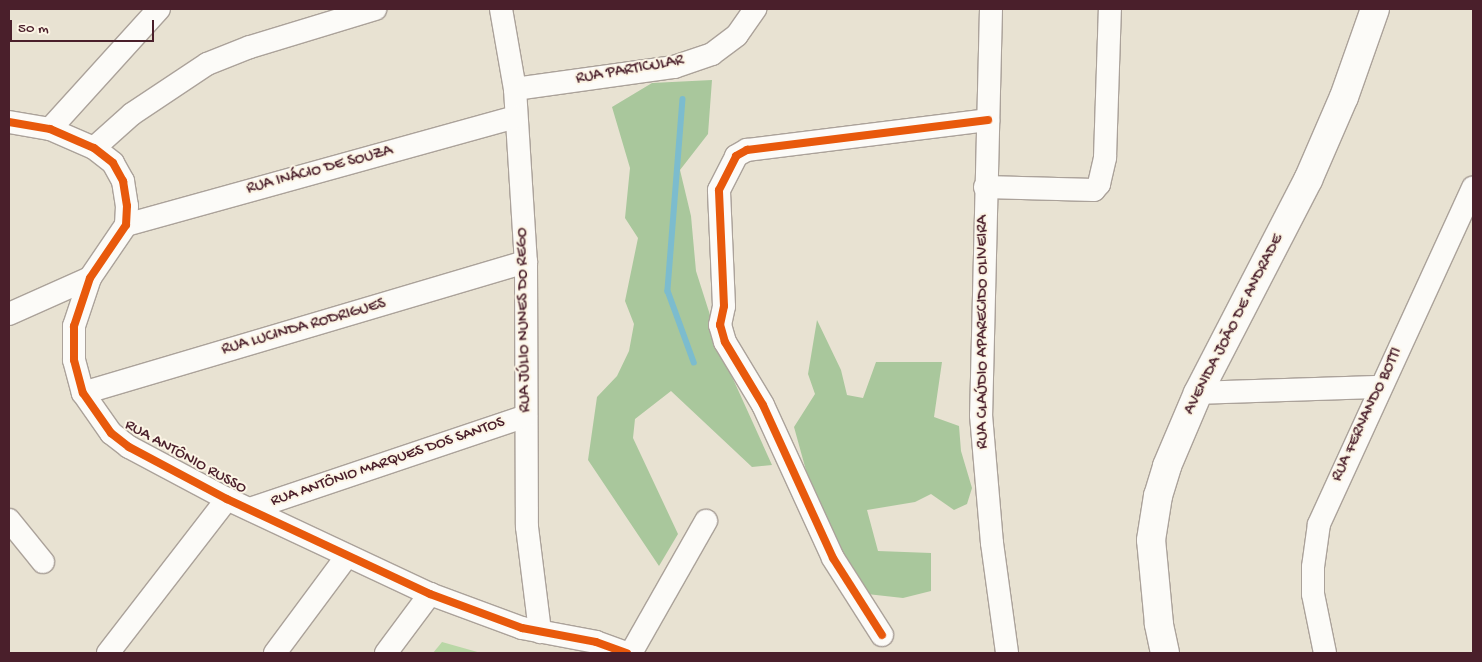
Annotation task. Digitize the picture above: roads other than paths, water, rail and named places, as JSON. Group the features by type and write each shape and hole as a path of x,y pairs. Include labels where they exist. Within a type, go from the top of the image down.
{"main road":[{"name":"AVENIDA JOÃO DE ANDRADE","path":"1165,653 1159,624 1151,540 1158,496 1167,466 1198,393 1308,180 1344,96 1375,9"}],"street":[{"path":"50,130 159,9"},
{"path":"94,148 132,114 207,64 250,47 375,9"},
{"name":"RUA JÚLIO NUNES DO REGO","path":"501,9 515,89 515,117 526,262 527,527 540,632"},
{"name":"RUA PARTICULAR","path":"515,89 674,67 712,54 736,35 755,9"},
{"name":"RUA CLAÚDIO APARECIDO OLIVEIRA","path":"991,9 985,187 981,415 992,543 1007,653"},
{"path":"985,187 1094,190 1099,184 1105,157 1110,9"},
{"name":"RUA INÁCIO DE SOUZA","path":"126,225 515,117"},
{"path":"882,635 832,558 763,405 725,342 720,325 724,306 719,190 736,156 747,150 988,120"},
{"path":"9,122 50,130 94,148 113,163 123,181 127,206 126,225"},
{"name":"RUA FERNANDO BOTTI","path":"1325,653 1313,594 1313,567 1319,524 1380,387 1467,218 1473,188"},
{"name":"RUA ANTÔNIO RUSSO","path":"126,225 90,278 74,326 74,360 83,393 111,433 129,447 227,499 430,594 540,632 596,642 627,653"},
{"name":"RUA LUCINDA RODRIGUES","path":"83,393 526,262"},
{"path":"9,314 90,278"},
{"path":"1198,393 1380,387"},
{"name":"RUA ANTÔNIO MARQUES DOS SANTOS","path":"250,510 526,416"},
{"path":"108,653 227,499"},
{"path":"9,520 43,562"},
{"path":"631,653 706,521"},
{"path":"275,653 347,556"},
{"path":"386,653 430,594"},
{"path":"540,632 558,653"}],"waterway":[{"path":"683,99 668,291 694,362"}]}
